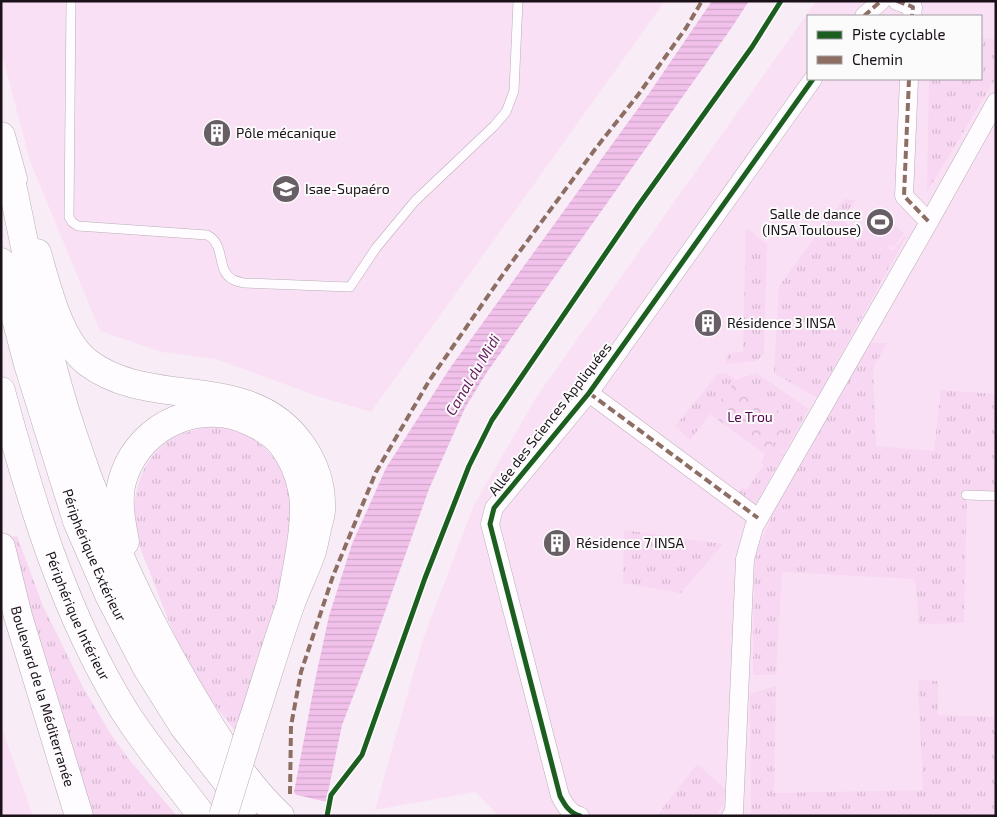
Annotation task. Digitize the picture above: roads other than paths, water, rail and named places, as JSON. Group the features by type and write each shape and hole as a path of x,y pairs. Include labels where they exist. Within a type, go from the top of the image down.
{"main road":[{"path":"4,146 41,322 72,432 114,542 163,646 208,723 240,769 280,816"},
{"path":"4,146 49,294 63,332 86,361 111,376 140,386 222,397 245,403 268,413 294,433 310,457 319,480 321,511 311,553 291,602 223,816"},
{"name":"Périphérique Extérieur","path":"1,262 28,364 77,521 109,595 147,668 184,727 253,816"},
{"name":"Périphérique Intérieur","path":"1,391 46,545 82,630 124,710 156,758 202,816"},
{"path":"134,585 120,513 120,493 124,475 135,454 149,437 168,423 188,414 212,412 238,415 263,427 281,444 294,465 303,489 305,516 291,602"},
{"path":"1,432 20,460"},
{"name":"Boulevard de la Méditerranée","path":"1,547 18,616 79,816"}],"street":[{"path":"865,15 881,1"},
{"path":"897,1 913,7 912,15"},
{"name":"Allée des Sciences Appliquées","path":"580,816 574,814 566,807 560,796 490,524 494,508 589,393 812,80"},
{"path":"909,80 904,196 929,222"},
{"path":"735,814 745,559 754,527 996,102"},
{"name":"Allée des Sciences Appliquées","path":"589,393 758,518"}],"lane":[{"path":"71,1 69,217 72,222 78,226 207,235 214,238 226,273 232,279 244,283 350,286 376,248 415,201 494,126 506,112 514,91 518,1"},
{"path":"966,495 996,496"}],"water":[{"name":"Canal du Midi","path":"712,1 749,1 487,372 465,408 429,489 342,725 323,816 294,816 296,795 294,792 329,616 352,544 386,468 450,368 650,92"}],"place":[{"name":"Pôle mécanique","path":"217,133"},
{"name":"Isae-Supaéro","path":"286,189"},
{"name":"Salle de dance (INSA Toulouse)","path":"880,222"},
{"name":"Résidence 3 INSA","path":"708,323"},
{"name":"Résidence 7 INSA","path":"557,543"}],"park label":[{"name":"Le Trou","path":"750,417"}]}
